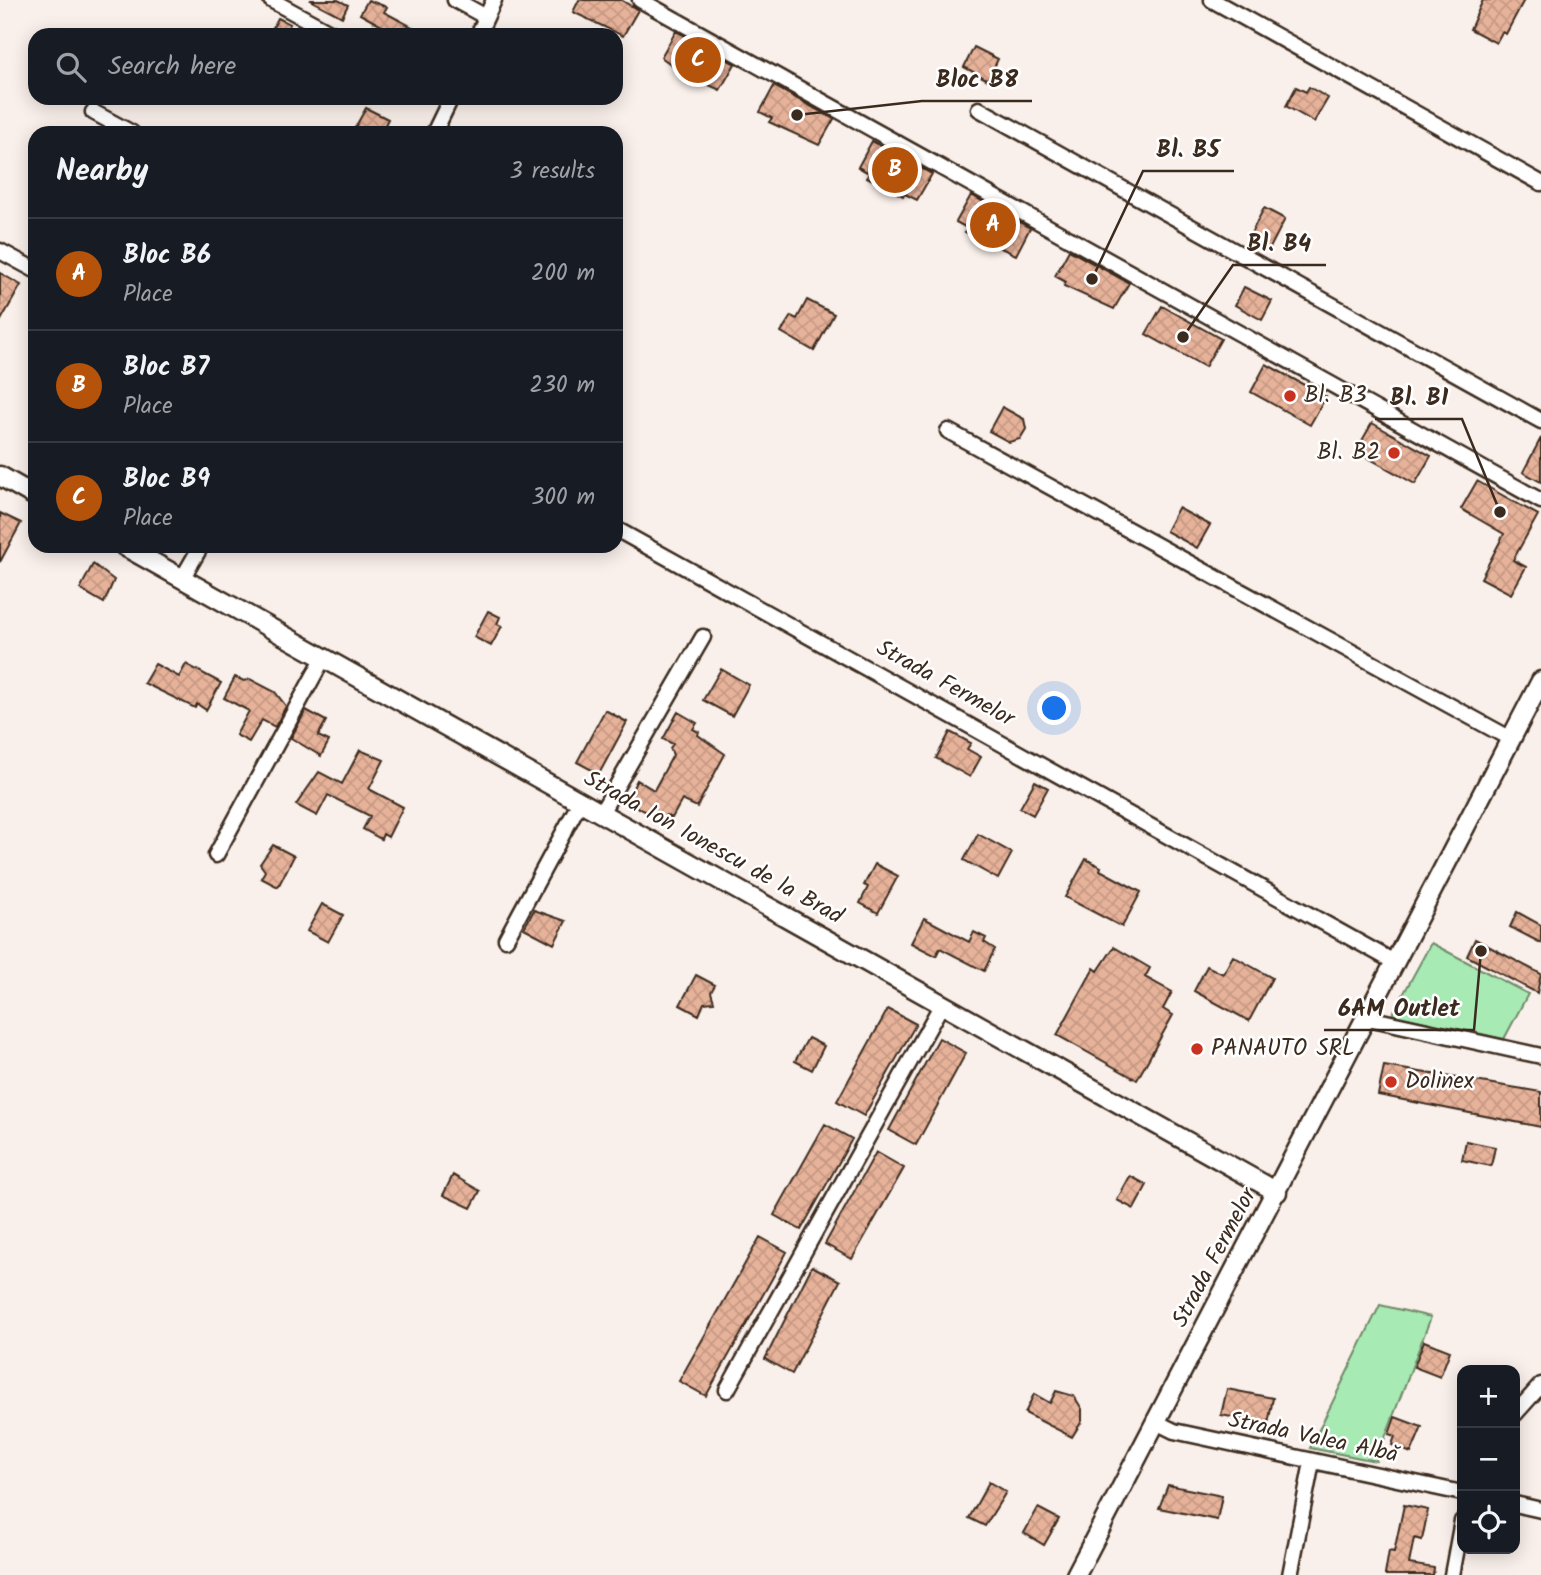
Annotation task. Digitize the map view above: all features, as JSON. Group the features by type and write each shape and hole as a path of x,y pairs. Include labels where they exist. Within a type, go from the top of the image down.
{"street":[{"path":"271,0 322,28"},
{"path":"455,0 486,17"},
{"path":"481,28 495,0"},
{"path":"640,0 1541,501"},
{"path":"1212,0 1541,183"},
{"path":"437,126 448,105"},
{"path":"979,109 1541,421"},
{"path":"93,112 119,126"},
{"path":"0,251 28,266"},
{"path":"948,431 1511,739"},
{"path":"0,476 28,492"},
{"name":"Strada Fermelor","path":"623,533 1396,964"},
{"name":"Strada Ion Ionescu de la Brad","path":"136,553 1277,1192"},
{"path":"182,579 197,553"},
{"path":"601,813 703,636"},
{"path":"216,855 324,657"},
{"name":"Strada Fermelor","path":"1076,1575 1541,681"},
{"path":"506,939 580,802"},
{"path":"727,1390 942,1004"},
{"path":"1368,1018 1541,1056"},
{"path":"1520,1408 1541,1385"},
{"name":"Strada Valea Albă","path":"1156,1422 1174,1431 1457,1492"},
{"path":"1290,1575 1312,1462"},
{"path":"1520,1505 1541,1510"},
{"path":"1452,1575 1457,1548"}],"green space":[{"path":"1431,943 1528,994 1504,1039 1392,1015"},
{"path":"1380,1305 1431,1317 1376,1461 1310,1448"}],"building":[{"path":"310,0 338,0 348,5 342,17"},
{"path":"368,0 387,7 384,12 414,28 385,28 360,14"},
{"path":"579,0 621,0 638,10 623,36 623,28 606,28 573,12"},
{"path":"1483,0 1524,0 1506,34 1502,32 1496,43 1470,29"},
{"path":"278,18 290,24 288,28 273,28"},
{"path":"676,31 735,64 720,90 684,74 661,57"},
{"path":"974,47 998,59 988,80 964,67"},
{"path":"774,86 834,119 819,145 769,122 772,118 760,112"},
{"path":"1296,87 1306,92 1309,87 1328,98 1314,122 1286,106"},
{"path":"366,108 388,119 384,126 356,126"},
{"path":"872,141 932,174 917,200 905,194 903,196 867,177 869,173 858,167"},
{"path":"971,195 1030,228 1016,255 965,232 967,228 956,222"},
{"path":"1264,208 1285,219 1269,250 1248,239"},
{"path":"1069,250 1129,283 1114,309 1064,286 1066,282 1055,276"},
{"path":"0,273 21,285 0,322"},
{"path":"1244,287 1272,301 1262,320 1235,305"},
{"path":"807,300 834,314 814,351 781,332 791,316 797,319"},
{"path":"1162,306 1221,339 1205,367 1146,334"},
{"name":"Bl. B3","path":"1266,364 1326,397 1310,425 1251,392"},
{"path":"1002,407 1024,419 1026,429 1020,439 1009,442 989,431"},
{"name":"Bl. B2","path":"1372,423 1431,456 1415,484 1356,451"},
{"path":"1541,438 1541,482 1523,472"},
{"path":"1477,481 1538,515 1513,560 1526,567 1511,594 1481,578 1504,534 1461,509"},
{"path":"1178,508 1210,525 1197,548 1166,531"},
{"path":"0,513 21,523 0,562"},
{"path":"93,564 114,580 104,603 80,589"},
{"path":"488,611 500,617 497,624 502,626 491,646 474,637"},
{"path":"155,664 179,677 186,664 221,683 206,710 197,704 195,708 144,683"},
{"path":"721,669 749,685 732,716 703,700"},
{"path":"235,677 244,681 250,679 275,692 286,706 275,727 262,720 249,742 236,735 249,711 224,698"},
{"path":"306,710 326,721 318,736 329,741 321,756 291,738"},
{"path":"605,710 627,722 599,774 577,762"},
{"path":"678,712 697,723 693,729 699,732 698,735 725,754 697,807 682,800 672,818 666,815 663,821 626,801 637,780 654,790 673,755 670,748 673,744 663,739"},
{"path":"950,732 971,743 967,749 981,757 970,777 936,758"},
{"path":"360,750 384,760 369,789 403,807 388,837 383,834 381,839 363,829 370,816 328,795 317,816 296,805 319,772 342,784"},
{"path":"1035,781 1048,788 1033,815 1020,808"},
{"path":"978,834 1012,853 998,879 964,860"},
{"path":"273,845 294,856 278,887 261,878 265,871 260,864"},
{"path":"1086,859 1101,867 1100,870 1141,892 1122,927 1065,897"},
{"path":"875,864 898,876 878,913 860,903 868,887 864,885"},
{"path":"322,904 343,915 328,942 307,931"},
{"path":"534,910 566,921 554,944 524,928"},
{"path":"1517,912 1541,925 1541,943 1510,927"},
{"path":"924,918 969,942 974,932 986,938 984,942 995,949 984,971 940,948 936,956 911,943"},
{"path":"1475,939 1541,974 1537,993 1467,956"},
{"path":"1114,947 1150,968 1145,977 1172,992 1163,1009 1173,1015 1137,1080 1057,1035 1094,968 1098,971"},
{"path":"1233,956 1272,978 1249,1021 1194,991 1207,966 1223,974"},
{"path":"696,975 715,985 711,992 714,1002 704,1003 699,1015 680,1005"},
{"path":"888,1009 916,1024 864,1116 837,1101"},
{"path":"808,1038 824,1046 812,1070 795,1061"},
{"path":"939,1038 966,1053 916,1145 889,1130"},
{"path":"1384,1066 1541,1092 1541,1127 1378,1095"},
{"path":"825,1124 852,1139 801,1230 774,1215"},
{"path":"1466,1141 1495,1147 1491,1166 1462,1160"},
{"path":"876,1152 904,1168 852,1259 825,1244"},
{"path":"453,1175 480,1191 471,1208 443,1195"},
{"path":"1130,1176 1147,1185 1134,1209 1117,1200"},
{"path":"760,1237 787,1252 706,1396 679,1381"},
{"path":"812,1266 840,1281 792,1374 765,1359"},
{"path":"1424,1341 1450,1351 1440,1377 1414,1367"},
{"path":"1227,1389 1273,1398 1268,1424 1221,1415"},
{"path":"1056,1391 1074,1396 1082,1409 1082,1421 1072,1437 1025,1413 1034,1394 1050,1403"},
{"path":"1395,1417 1422,1427 1411,1453 1392,1445 1395,1436 1389,1434"},
{"path":"989,1482 1006,1492 985,1526 969,1518"},
{"path":"1168,1485 1222,1496 1217,1520 1159,1508"},
{"path":"1404,1505 1428,1510 1422,1540 1414,1538 1409,1564 1434,1568 1433,1575 1385,1575 1389,1551 1394,1552"},
{"path":"1038,1508 1059,1519 1044,1545 1024,1533"}],"place":[{"name":"Bloc B9","path":"698,60"},
{"name":"Bloc B8","path":"797,115"},
{"name":"Bloc B7","path":"895,170"},
{"name":"Bloc B6","path":"993,225"},
{"name":"Bl. B5","path":"1092,279"},
{"name":"Bl. B4","path":"1183,337"},
{"name":"Bl. B3","path":"1290,396"},
{"name":"Bl. B2","path":"1394,453"},
{"name":"Bl. B1","path":"1500,512"},
{"name":"6AM Outlet","path":"1481,951"},
{"name":"PANAUTO SRL","path":"1197,1049"},
{"name":"Dolinex","path":"1391,1082"}]}
